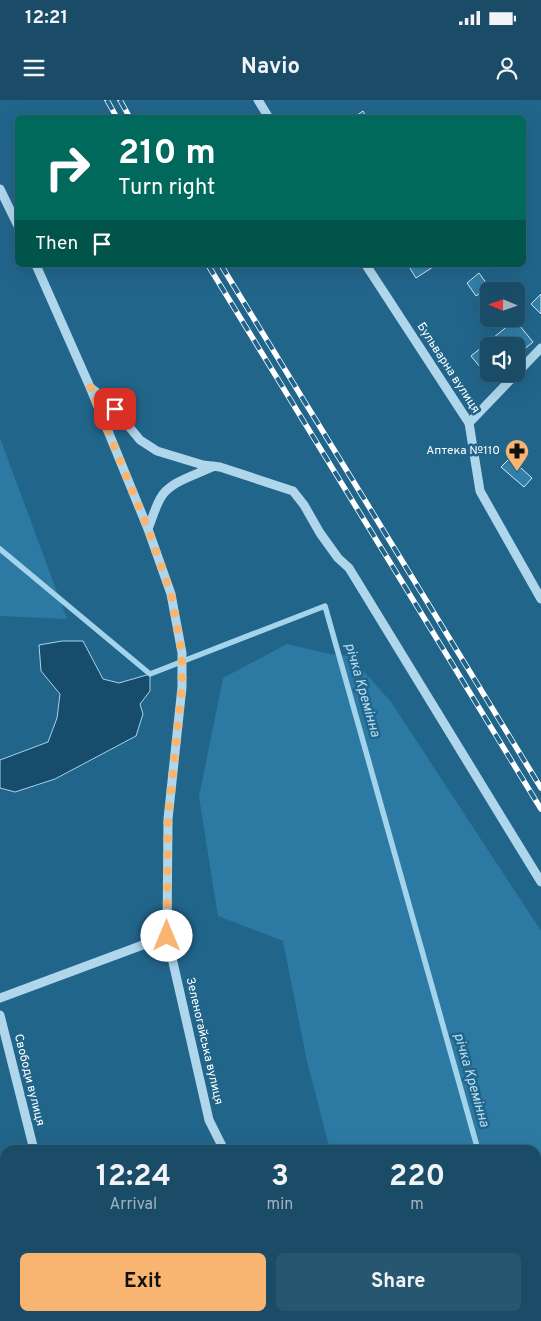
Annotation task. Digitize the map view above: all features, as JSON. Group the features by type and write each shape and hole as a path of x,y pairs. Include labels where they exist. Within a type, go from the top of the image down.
{"street":[{"path":"258,100 267,115"},
{"path":"0,189 15,220"},
{"name":"Зеленогайська вулиця","path":"37,267 90,387 148,529 171,594 182,653 182,687 168,819 167,936 210,1120 222,1145"},
{"name":"Бульварна вулиця","path":"367,267 469,423 480,491 541,599"},
{"path":"469,423 541,348"},
{"path":"90,387 108,401 140,440 157,451 203,465 214,466 293,491 338,558 350,568 541,882"},
{"path":"148,529 160,497 178,482 214,466"},
{"path":"0,998 167,936"},
{"name":"Свободи вулиця","path":"0,1015 33,1145"}],"shaded area":[{"path":"0,438 67,619 0,616"},
{"path":"62,641 83,641 103,679 119,683 150,674 150,691 140,704 143,714 136,736 55,779 15,792 0,788 0,760 48,742 57,718 60,694 41,671 39,645"},
{"path":"287,644 330,654 350,656 391,702 541,931 541,1145 329,1145 307,1061 283,941 218,916 199,797 223,678"}],"building":[{"path":"363,111 365,115 357,115"},
{"path":"409,267 433,267 416,278"},
{"path":"479,273 485,282 480,282 480,293 476,296 467,283"},
{"path":"541,294 541,314 531,304"},
{"path":"505,328 522,328 533,342 525,349 525,337 494,337"},
{"path":"480,349 480,367 471,356"},
{"name":"Аптека №110","path":"510,458 532,478 524,487 501,467"}],"waterway":[{"name":"річка Кремінна","path":"0,549 150,674 325,606 477,1145"}],"railway":[{"path":"107,100 115,115"},
{"path":"120,100 128,115"},
{"path":"209,267 541,809"},
{"path":"222,267 541,788"}],"place":[{"name":"Аптека №110","path":"517,472"}],"route":[{"path":"115,409 90,387 148,529 171,594 182,653 182,687 168,819 167,936"}]}
